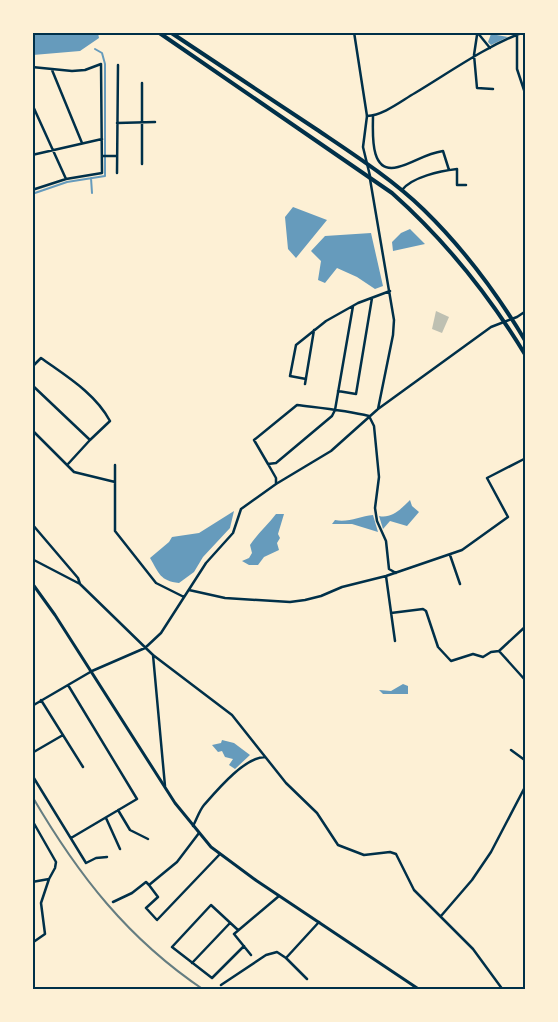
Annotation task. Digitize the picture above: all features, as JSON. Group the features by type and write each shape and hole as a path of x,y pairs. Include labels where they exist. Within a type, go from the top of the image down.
{"highway":[{"path":"159,33 370,177 418,216 444,243 483,291 526,356"},
{"path":"171,33 365,163 402,190 450,238 512,319 526,342"}],"main road":[{"path":"32,583 92,671 165,787 199,833 220,854 279,896 420,990"}],"street":[{"path":"354,32 367,116 363,147 365,163 370,177 390,291 394,330 378,409"},
{"path":"367,116 374,116 490,48 524,32"},
{"path":"477,34 490,48"},
{"path":"477,34 474,58 477,88 493,90"},
{"path":"517,35 517,69 526,96"},
{"path":"32,67 52,70 85,70 101,64 104,156 102,173 66,179 32,190"},
{"path":"117,173 118,65"},
{"path":"52,70 82,143"},
{"path":"142,83 142,164"},
{"path":"522,85 526,87"},
{"path":"32,104 66,179"},
{"path":"374,116 374,149 379,162 388,168 398,167 417,158 443,152 449,170"},
{"path":"117,123 155,122"},
{"path":"32,155 102,139"},
{"path":"104,156 117,156"},
{"path":"402,190 406,185 457,169 458,185 466,185"},
{"path":"306,379 290,376 296,344 326,321 353,306 390,291"},
{"path":"338,391 356,394 372,298"},
{"path":"268,464 276,463 332,416 335,410 353,306"},
{"path":"32,706 92,671 145,648 162,633 206,563 233,533 238,512 276,484 331,451 378,409 491,327 526,311"},
{"path":"305,384 314,330"},
{"path":"32,367 41,358 72,380 106,412 110,421 68,464"},
{"path":"32,386 90,440"},
{"path":"276,484 276,478 254,440 297,404 369,416"},
{"path":"369,416 374,426 379,477 375,508 377,520 386,541 389,569 396,573"},
{"path":"32,430 74,472 115,482"},
{"path":"189,590 225,598 290,602 322,596 342,587 386,576 450,555 462,550 508,518 487,478 526,458"},
{"path":"115,465 115,531 156,583 184,598"},
{"path":"32,524 78,578 80,584"},
{"path":"450,555 460,584"},
{"path":"32,560 80,584 153,655 232,715 286,783 317,813 338,845 364,855 390,852 396,854 414,890 473,948 503,990"},
{"path":"386,576 395,641"},
{"path":"391,613 423,609 426,611 438,647 451,661 473,654 482,657 491,652 499,651 526,626"},
{"path":"499,651 526,681"},
{"path":"153,655 165,787"},
{"path":"68,685 137,799 71,838"},
{"path":"41,700 83,767"},
{"path":"32,753 63,735"},
{"path":"511,750 526,761"},
{"path":"193,826 204,805 240,768 252,759 266,757"},
{"path":"32,775 86,863 96,858 106,857"},
{"path":"441,916 472,880 491,852 526,785"},
{"path":"118,810 130,830 148,840"},
{"path":"106,818 120,849"},
{"path":"32,820 56,862 56,868 49,878 41,903 45,934 32,943"},
{"path":"148,885 177,862 199,833"},
{"path":"113,902 132,893 146,882 158,897 146,908 157,920 220,854"},
{"path":"32,882 49,878"},
{"path":"250,955 234,934 279,896"},
{"path":"238,930 211,905 172,947 212,978 244,946"},
{"path":"286,958 319,922"},
{"path":"192,964 230,923"},
{"path":"221,985 266,955 276,952 286,958 307,979"}],"water":[{"path":"32,33 98,33 99,38 80,51 33,55"},
{"path":"491,34 508,37 491,45 488,42"},
{"path":"293,207 327,220 296,258 288,249 285,217"},
{"path":"410,229 425,244 393,251 392,242 401,233"},
{"path":"371,233 383,286 375,289 357,277 337,268 325,283 318,280 321,261 311,251 325,236"},
{"path":"410,500 412,506 419,512 407,526 390,521 383,529 379,516 384,517 392,514"},
{"path":"234,511 230,528 203,557 194,572 179,583 164,578 158,572 150,558 169,542 172,537 199,533"},
{"path":"276,514 284,514 278,534 280,538 277,543 279,550 264,557 258,565 249,565 242,561 249,558 252,553 250,545"},
{"path":"373,515 378,532 352,524 332,524 335,520 345,521"},
{"path":"403,684 408,686 408,694 383,694 379,690 391,691"},
{"path":"222,740 234,743 250,755 235,769 229,765 233,759 225,757 222,751 218,752 212,745 221,743"}],"building":[{"path":"436,311 449,317 442,333 432,329"}],"waterway":[{"path":"32,194 67,182 105,176 105,64 102,53 95,49"},
{"path":"91,178 92,193"}],"railway":[{"path":"32,796 49,825 107,904 152,949 204,990"}]}
